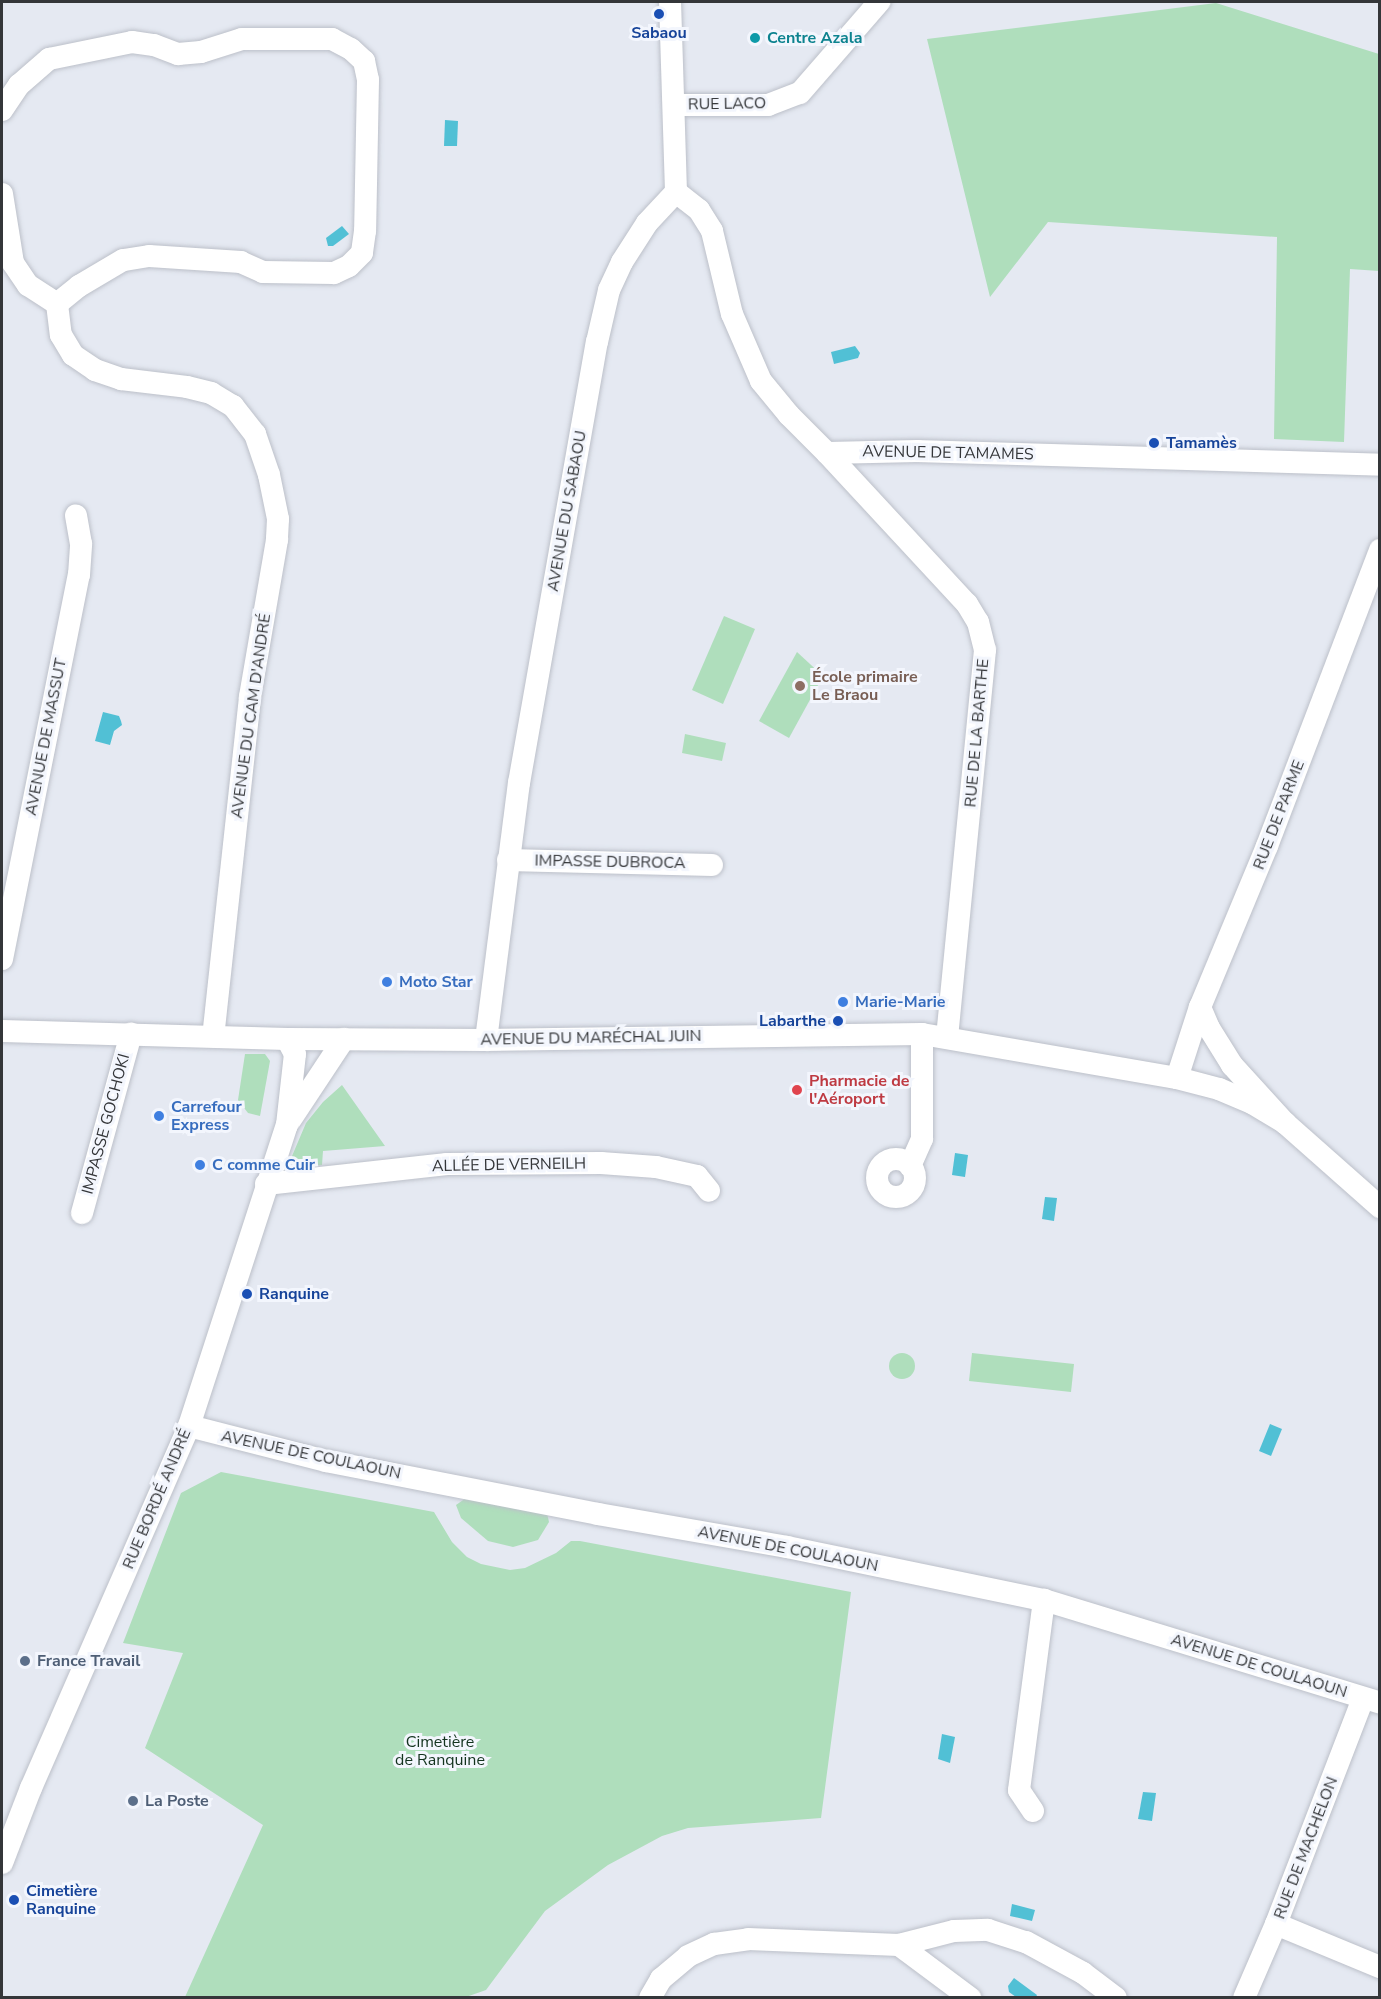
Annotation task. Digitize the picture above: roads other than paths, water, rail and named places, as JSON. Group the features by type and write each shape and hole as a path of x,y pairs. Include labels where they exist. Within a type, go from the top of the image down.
{"street":[{"path":"670,2 676,192 699,210 712,231 732,314 761,381 789,416 826,453"},
{"name":"RUE LACO","path":"675,105 768,105 800,93 875,5"},
{"path":"2,110 19,85 49,59 132,42 154,45 178,54 201,52 242,39 332,39 351,49 364,61 368,80 365,231 362,253 349,266 334,273 263,272 241,262 150,256 123,260 79,286 57,304 28,285 13,263 2,194"},
{"name":"AVENUE DU SABAOU","path":"486,1040 508,860 595,353 609,290 622,262 647,223 676,192"},
{"name":"AVENUE DU CAM D'ANDRÉ","path":"57,304 61,335 74,355 95,370 120,379 211,393 233,406 255,434 269,475 278,519 277,540 250,697 213,1036"},
{"name":"AVENUE DE TAMAMES","path":"826,453 887,450 1380,465"},
{"name":"RUE DE LA BARTHE","path":"826,453 967,604 978,622 985,650 947,1036"},
{"name":"AVENUE DE MASSUT","path":"2,958 79,575 81,544 76,515"},
{"name":"RUE DE PARME","path":"1177,1078 1200,1006 1267,846 1380,550"},
{"name":"IMPASSE DUBROCA","path":"508,860 712,865"},
{"path":"1200,1006 1209,1028 1232,1065 1286,1123 1380,1207"},
{"name":"AVENUE DU MARÉCHAL JUIN","path":"2,1031 287,1039 486,1040 922,1034 947,1036 1177,1078 1219,1089 1252,1103 1286,1123"},
{"name":"IMPASSE GOCHOKI","path":"82,1213 131,1034"},
{"path":"910,1166 922,1139 922,1034"},
{"name":"RUE BORDÉ ANDRÉ","path":"2,1863 30,1788 189,1426 286,1125 295,1054 287,1039"},
{"name":"RUE BORDÉ ANDRÉ","path":"286,1125 344,1039"},
{"name":"ALLÉE DE VERNEILH","path":"266,1184 447,1164 601,1163 656,1167 697,1176 709,1191"},
{"name":"AVENUE DE COULAOUN","path":"189,1426 326,1461 598,1514 787,1546 1044,1600 1371,1700"},
{"path":"1033,1811 1019,1790 1044,1600"},
{"name":"RUE DE MACHELON","path":"1244,1998 1371,1700"},
{"path":"1276,1924 1380,1967"},
{"path":"650,1998 661,1979 688,1956 714,1944 748,1939 899,1945 954,1931 988,1930 1026,1942 1083,1973 1116,1998"},
{"path":"899,1945 970,1998"}],"water":[{"path":"445,120 458,121 457,146 444,146"},
{"path":"342,226 349,234 333,246 328,246 326,238"},
{"path":"855,346 860,353 858,358 834,364 831,352"},
{"path":"103,712 119,716 122,725 114,731 110,745 95,741"},
{"path":"955,1153 968,1155 965,1177 952,1175"},
{"path":"1045,1197 1057,1198 1054,1221 1042,1219"},
{"path":"1270,1424 1282,1429 1271,1456 1259,1451"},
{"path":"942,1734 955,1737 950,1763 938,1759"},
{"path":"1143,1792 1156,1793 1152,1821 1138,1819"},
{"path":"1012,1904 1035,1910 1032,1921 1010,1916"},
{"path":"1014,1978 1037,1995 1036,1997 1016,1997 1009,1992 1008,1986"}],"place":[{"name":"Sabaou","path":"659,14"},
{"name":"Centre Azala","path":"755,38"},
{"name":"Tamamès","path":"1154,443"},
{"name":"École primaire Le Braou","path":"800,686"},
{"name":"Moto Star","path":"387,982"},
{"name":"Marie-Marie","path":"843,1002"},
{"name":"Labarthe","path":"838,1021"},
{"name":"Pharmacie de l'Aéroport","path":"797,1090"},
{"name":"Carrefour Express","path":"159,1116"},
{"name":"C comme Cuir","path":"200,1165"},
{"name":"Ranquine","path":"247,1294"},
{"name":"France Travail","path":"25,1661"},
{"name":"La Poste","path":"133,1801"},
{"name":"Cimetière Ranquine","path":"14,1900"}],"park label":[{"name":"Cimetière de Ranquine","path":"440,1751"}]}
